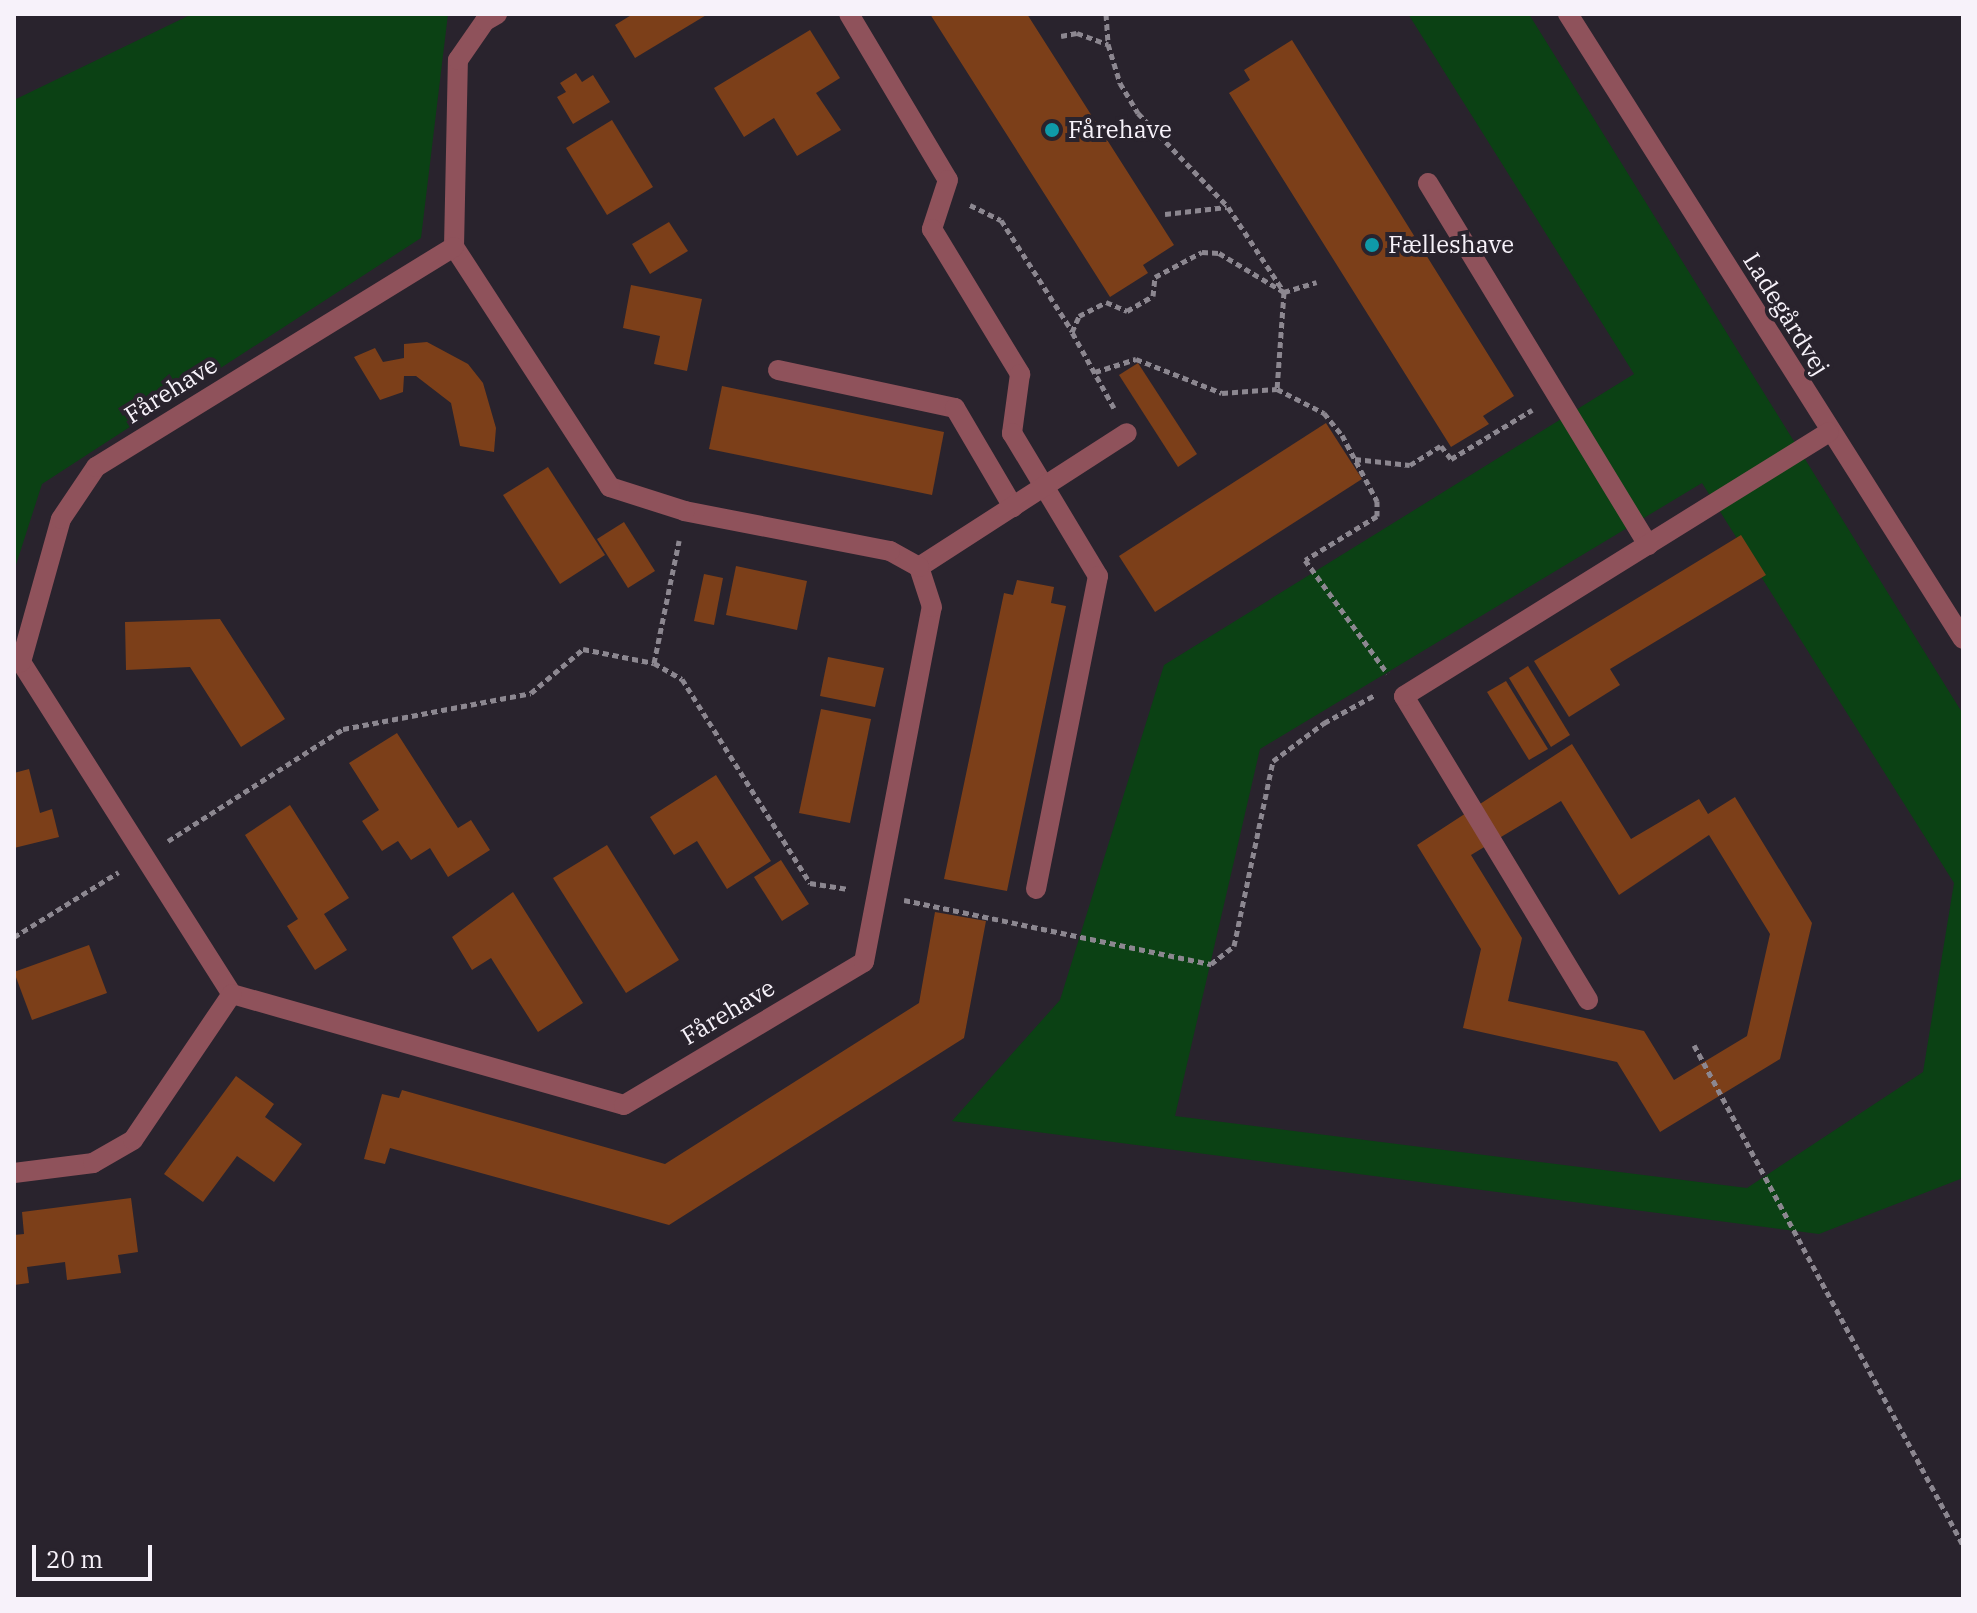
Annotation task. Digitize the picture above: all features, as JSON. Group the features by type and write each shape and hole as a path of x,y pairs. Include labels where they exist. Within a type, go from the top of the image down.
{"street":[{"path":"497,14 485,21 458,60 454,247 610,487 685,511 890,551 919,567 1127,433"},
{"path":"849,14 948,180 932,229 1020,374 1012,433 1098,576 1036,889"},
{"name":"Ladegårdvej","path":"1568,14 1829,432 1963,639"},
{"path":"1428,183 1648,545"},
{"name":"Fårehave","path":"454,247 96,467 61,519 17,662 232,994 624,1105 864,962 932,607 919,567"},
{"path":"778,370 955,408 1013,507"},
{"path":"1588,1000 1404,696 1829,432"},
{"path":"14,1173 93,1163 133,1140 232,994"}],"path":[{"path":"1106,14 1108,44 1120,83 1138,113 1228,207 1284,292 1277,389"},
{"path":"1061,36 1077,33 1108,44"},
{"path":"942,198 984,208 1001,220 1072,332 1127,433"},
{"path":"1165,214 1228,207"},
{"path":"1072,332 1079,316 1106,302 1127,311 1153,296 1155,277 1202,252 1219,253 1284,292 1316,282"},
{"path":"1095,372 1136,359 1222,393 1277,389 1324,413 1354,458 1377,501 1377,516 1305,560 1404,696"},
{"path":"1354,458 1410,465 1441,446 1451,459 1557,394"},
{"path":"654,663 685,511"},
{"path":"14,937 343,729 531,693 583,649 654,663 682,679 810,883 878,894 1211,964 1234,946 1273,761 1372,695 1404,696"},
{"path":"1694,1045 1963,1545"}],"green space":[{"path":"192,14 448,14 421,238 42,484 14,571 14,100"},
{"path":"1408,14 1529,14 1963,714 1963,1178 1819,1234 952,1121 1060,1000 1164,665 1634,374","holes":["1702,483 1954,883 1923,1072 1747,1188 1175,1116 1260,749"]}],"building":[{"path":"633,14 708,14 635,58 615,25"},
{"name":"Fårehave","path":"930,14 1027,14 1174,245 1143,265 1148,273 1110,297"},
{"path":"810,30 840,78 816,93 841,130 797,156 774,118 744,137 714,88"},
{"name":"Fælleshave","path":"1292,40 1514,396 1483,416 1489,424 1451,447 1229,93 1250,80 1244,70"},
{"path":"576,73 582,82 593,75 610,102 573,124 557,97 566,92 560,83"},
{"path":"612,120 653,187 607,215 566,148"},
{"path":"669,222 688,251 650,274 632,244"},
{"path":"631,285 702,299 687,371 654,364 660,336 623,328"},
{"path":"427,342 468,364 483,383 496,428 494,452 460,446 451,403 416,376 404,376 403,392 380,400 354,357 375,348 383,362 404,358 404,344"},
{"path":"1138,363 1197,454 1178,467 1119,375"},
{"path":"722,386 944,432 932,495 709,449"},
{"path":"1326,423 1362,479 1155,612 1119,556"},
{"path":"548,467 605,555 560,584 503,495"},
{"path":"624,522 655,571 628,588 597,539"},
{"path":"1741,535 1766,575 1610,669 1620,685 1569,717 1534,661"},
{"path":"736,566 807,581 797,630 726,615"},
{"path":"704,574 723,578 714,625 694,621"},
{"path":"1017,580 1054,587 1051,603 1066,606 1007,891 944,879 1004,593 1013,595"},
{"path":"220,619 285,719 241,747 190,667 126,670 125,622"},
{"path":"828,657 884,668 875,707 820,696"},
{"path":"1528,666 1570,735 1551,747 1509,678"},
{"path":"1506,681 1548,749 1529,760 1487,692"},
{"path":"821,709 871,719 850,823 799,813"},
{"path":"397,733 458,828 471,820 490,850 448,877 430,848 411,860 398,841 382,851 362,821 379,810 349,763"},
{"path":"1572,744 1631,839 1699,799 1708,814 1735,797 1812,923 1780,1059 1660,1132 1617,1062 1463,1028 1481,949 1417,845","holes":["1561,801 1619,895 1709,835 1770,934 1747,1036 1674,1080 1644,1031 1508,1001 1522,938 1471,855"]},
{"path":"29,769 40,813 52,809 59,837 14,848 14,773"},
{"path":"716,775 771,861 727,889 697,841 674,855 650,817"},
{"path":"290,805 349,898 324,914 347,950 315,970 287,926 298,919 245,835"},
{"path":"607,845 679,960 626,993 553,878"},
{"path":"781,860 809,904 782,921 754,877"},
{"path":"513,892 583,1003 538,1032 491,958 472,970 452,937"},
{"path":"935,912 986,921 964,1038 669,1225 390,1148 385,1164 364,1159 382,1094 399,1098 402,1090 665,1164 919,1003"},
{"path":"89,945 107,993 32,1020 14,972"},
{"path":"236,1076 274,1104 265,1117 302,1144 274,1182 237,1156 203,1202 164,1174"},
{"path":"131,1198 138,1252 118,1255 121,1273 67,1280 65,1262 27,1267 29,1283 14,1285 14,1235 24,1234 22,1212"}],"place":[{"name":"Fårehave","path":"1052,130"},
{"name":"Fælleshave","path":"1372,245"}]}
